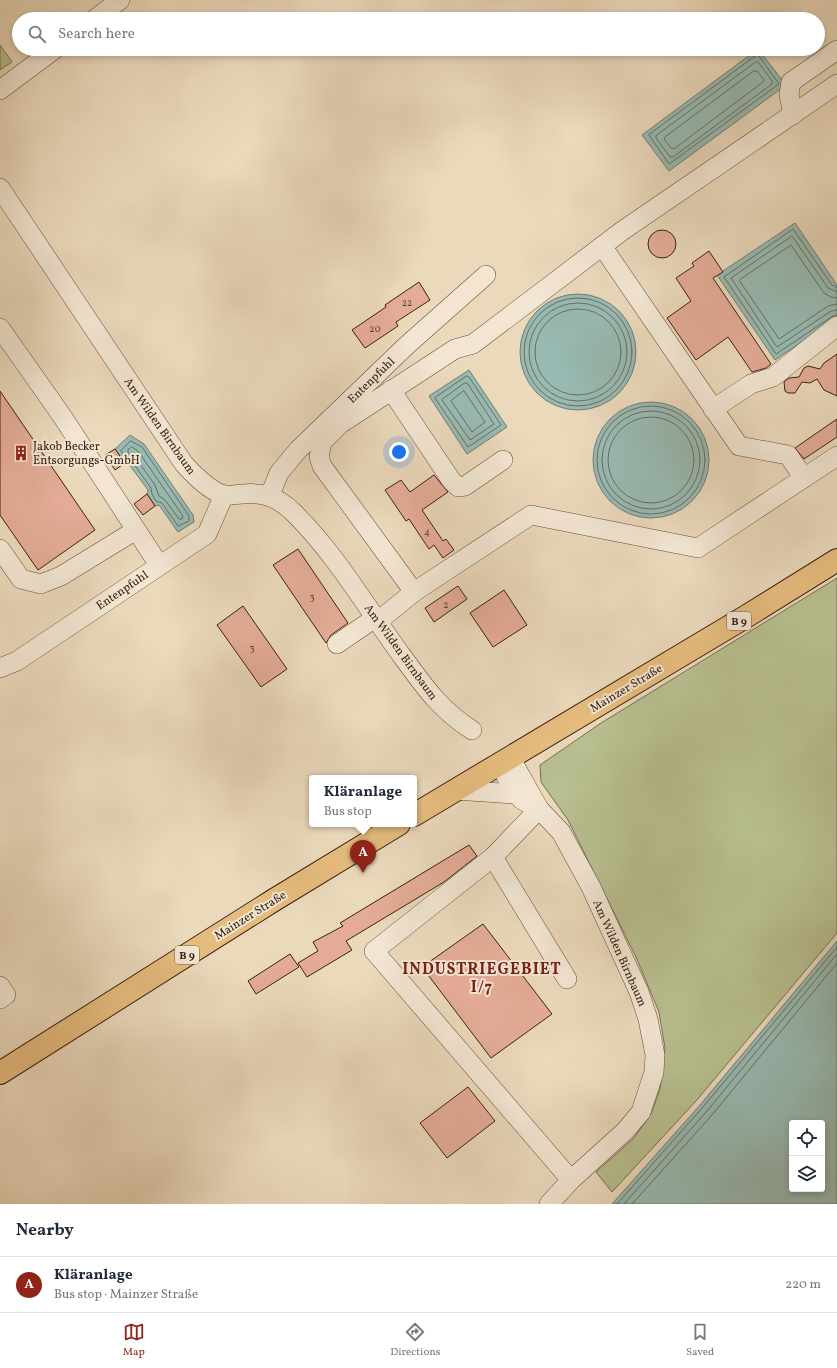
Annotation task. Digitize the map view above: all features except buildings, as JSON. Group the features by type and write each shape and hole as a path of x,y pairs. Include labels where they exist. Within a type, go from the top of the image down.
{"main road":[{"name":"Mainzer Straße","path":"417,813 747,616 837,560"},
{"name":"Mainzer Straße","path":"0,1073 274,900 394,827"}],"street":[{"path":"104,12 120,0"},
{"path":"793,115 789,95 791,82 837,50"},
{"path":"0,90 46,56"},
{"path":"414,592 322,466 319,457 322,442 340,424 391,390 455,349 473,344 602,246 837,84"},
{"name":"Am Wilden Birnbaum","path":"0,188 184,464 199,480 224,495"},
{"path":"602,246 739,446 788,455 804,478"},
{"name":"Entenpfuhl","path":"270,495 279,473 298,450 401,351 486,274"},
{"path":"713,409 751,384 773,376 837,326"},
{"path":"0,328 62,416 158,565"},
{"path":"391,390 452,480 458,486 465,486 503,460"},
{"path":"337,644 376,620 414,592 531,515 698,548 837,456"},
{"path":"286,464 319,457"},
{"path":"224,495 254,493 270,495"},
{"name":"Entenpfuhl","path":"0,668 17,660 158,565 208,534 224,495"},
{"name":"Am Wilden Birnbaum","path":"270,495 291,510 329,551 376,620 434,699 458,721 472,730"},
{"path":"0,549 21,578 41,584 61,576 136,530"},
{"name":"Am Wilden Birnbaum","path":"508,758 508,782 522,800 539,809"},
{"name":"Am Wilden Birnbaum","path":"508,758 539,809 561,832 611,928 639,992 648,1019 655,1055 654,1072 641,1112 625,1131 571,1180"},
{"path":"455,790 516,794"},
{"path":"539,809 493,857 374,951 571,1180 549,1204"},
{"path":"493,857 567,979"},
{"path":"0,986 6,995 0,999"}],"green space":[{"path":"0,45 12,62 0,70"},
{"path":"837,578 837,933 696,1101 612,1192 596,1172 634,1138 651,1114 660,1089 665,1048 659,1012 636,957 568,820 541,782 540,765 601,723"}],"water":[{"path":"749,56 763,56 786,85 669,171 642,135"},
{"path":"795,223 837,285 837,318 775,360 717,275"},
{"path":"578,294 600,298 619,311 632,330 636,352 632,374 619,393 600,406 578,410 556,406 537,393 524,374 520,352 524,330 537,311 556,298"},
{"path":"469,370 507,427 467,454 429,396"},
{"path":"651,402 673,406 683,411 692,419 700,428 705,438 709,460 705,482 700,492 692,501 683,509 673,514 651,518 629,514 619,509 610,501 602,492 597,482 593,460 597,438 602,428 610,419 619,411 629,406"},
{"path":"130,435 144,444 193,515 194,522 178,532 159,505 155,506 147,494 148,490 128,463 125,463 115,449"},
{"path":"837,941 837,1204 612,1204 700,1105"}],"place":[{"name":"Jakob Becker Entsorgungs-GmbH","path":"21,453"},
{"name":"Kläranlage","path":"363,873"}],"district":[{"name":"INDUSTRIEGEBIET I/7","path":"482,977"}]}
